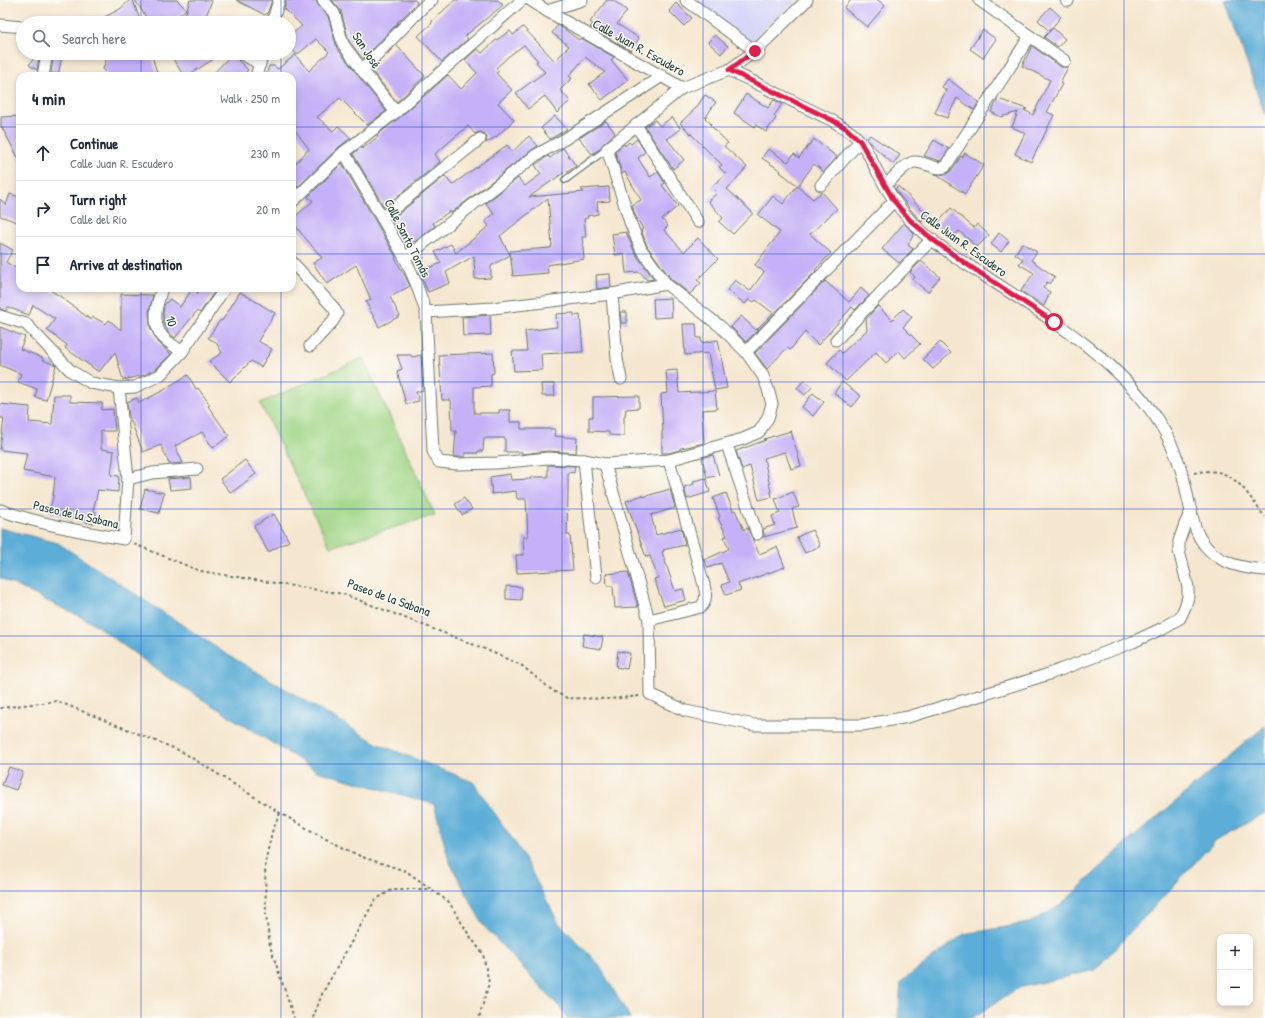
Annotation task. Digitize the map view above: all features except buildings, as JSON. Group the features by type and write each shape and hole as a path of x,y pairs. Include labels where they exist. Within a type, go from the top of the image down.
{"street":[{"path":"274,16 279,0"},
{"name":"San José","path":"323,0 334,13 343,44 396,112"},
{"path":"296,198 344,152 396,112 522,0"},
{"name":"Calle Juan R. Escudero","path":"530,0 682,88 729,70 846,128 860,141 894,201 910,220 932,239 962,261 1082,342 1106,362 1135,391 1157,419 1173,446 1183,476 1191,511 1199,536 1208,549 1222,560 1230,564 1238,567 1262,570"},
{"path":"547,11 582,0"},
{"path":"686,0 755,51"},
{"path":"729,70 755,51 807,0"},
{"path":"979,0 1065,61"},
{"path":"362,70 426,2"},
{"path":"0,25 16,26"},
{"path":"885,186 913,162 939,168 945,167 1030,36"},
{"path":"44,72 46,60"},
{"path":"257,72 260,60"},
{"path":"405,258 536,155 565,139 662,76"},
{"path":"596,577 584,460 605,464 669,460 727,445 743,440 759,432 768,418 772,404 763,376 746,352 721,327 666,284 641,249 630,222 607,149 682,88"},
{"path":"636,125 698,222"},
{"path":"382,218 480,139"},
{"path":"821,185 860,141"},
{"name":"Calle Santo Tomás","path":"344,152 405,258 426,312 434,451 439,462 458,464 497,463 548,458 584,460"},
{"path":"746,352 894,201"},
{"path":"836,340 932,239"},
{"path":"296,266 333,307 337,314 333,321 310,346"},
{"path":"426,312 492,308 612,294 666,284"},
{"name":"10","path":"161,292 156,310 156,324 162,336 182,352"},
{"path":"0,316 26,324 71,371 91,383 119,388 135,387 160,375 182,352 222,292"},
{"path":"612,294 617,359 621,379"},
{"path":"119,388 128,479 124,540"},
{"path":"727,445 757,534"},
{"path":"649,620 674,615 701,607 705,603 706,597 669,460"},
{"path":"605,464 649,620 650,694 686,711 754,725 862,725 908,717 1049,674 1133,642 1163,628 1180,618 1186,607 1188,587 1179,551 1179,542 1184,524 1191,511"},
{"path":"128,479 152,473 197,469"},
{"name":"Paseo de la Sabana","path":"0,510 13,515 124,540"}],"lane":[{"path":"565,180 607,149"}],"path":[{"path":"1183,476 1207,471 1219,472 1228,475 1243,488 1265,517"},
{"name":"Paseo de la Sabana","path":"124,540 200,571 343,594 480,647 521,665 553,691 567,698 611,699 650,694"},
{"path":"0,708 57,702 181,751 280,813 324,838 362,857 406,871 449,902 469,935 483,954 489,983 479,1018"},
{"path":"280,813 272,832 265,863 266,916 270,946 294,1018"},
{"path":"312,1018 322,994 375,900 393,889 431,889"}],"shaded area":[{"path":"693,0 797,0 750,42"}],"green space":[{"path":"363,358 435,515 330,547 260,403"}],"water":[{"path":"1225,0 1265,0 1265,115"},
{"path":"0,528 58,543 223,652 378,744 473,782 520,850 558,922 599,965 630,1018 567,1018 564,1012 483,925 449,861 434,804 317,771 167,677 93,623 0,578"},
{"path":"1265,726 1265,813 1216,840 1095,970 1018,988 972,1018 898,1018 901,982 964,934 1029,923 1061,905 1123,846"}],"route":[{"path":"755,51 729,70 846,128 860,141 894,201 910,220 932,239 962,261 1054,322"}]}
